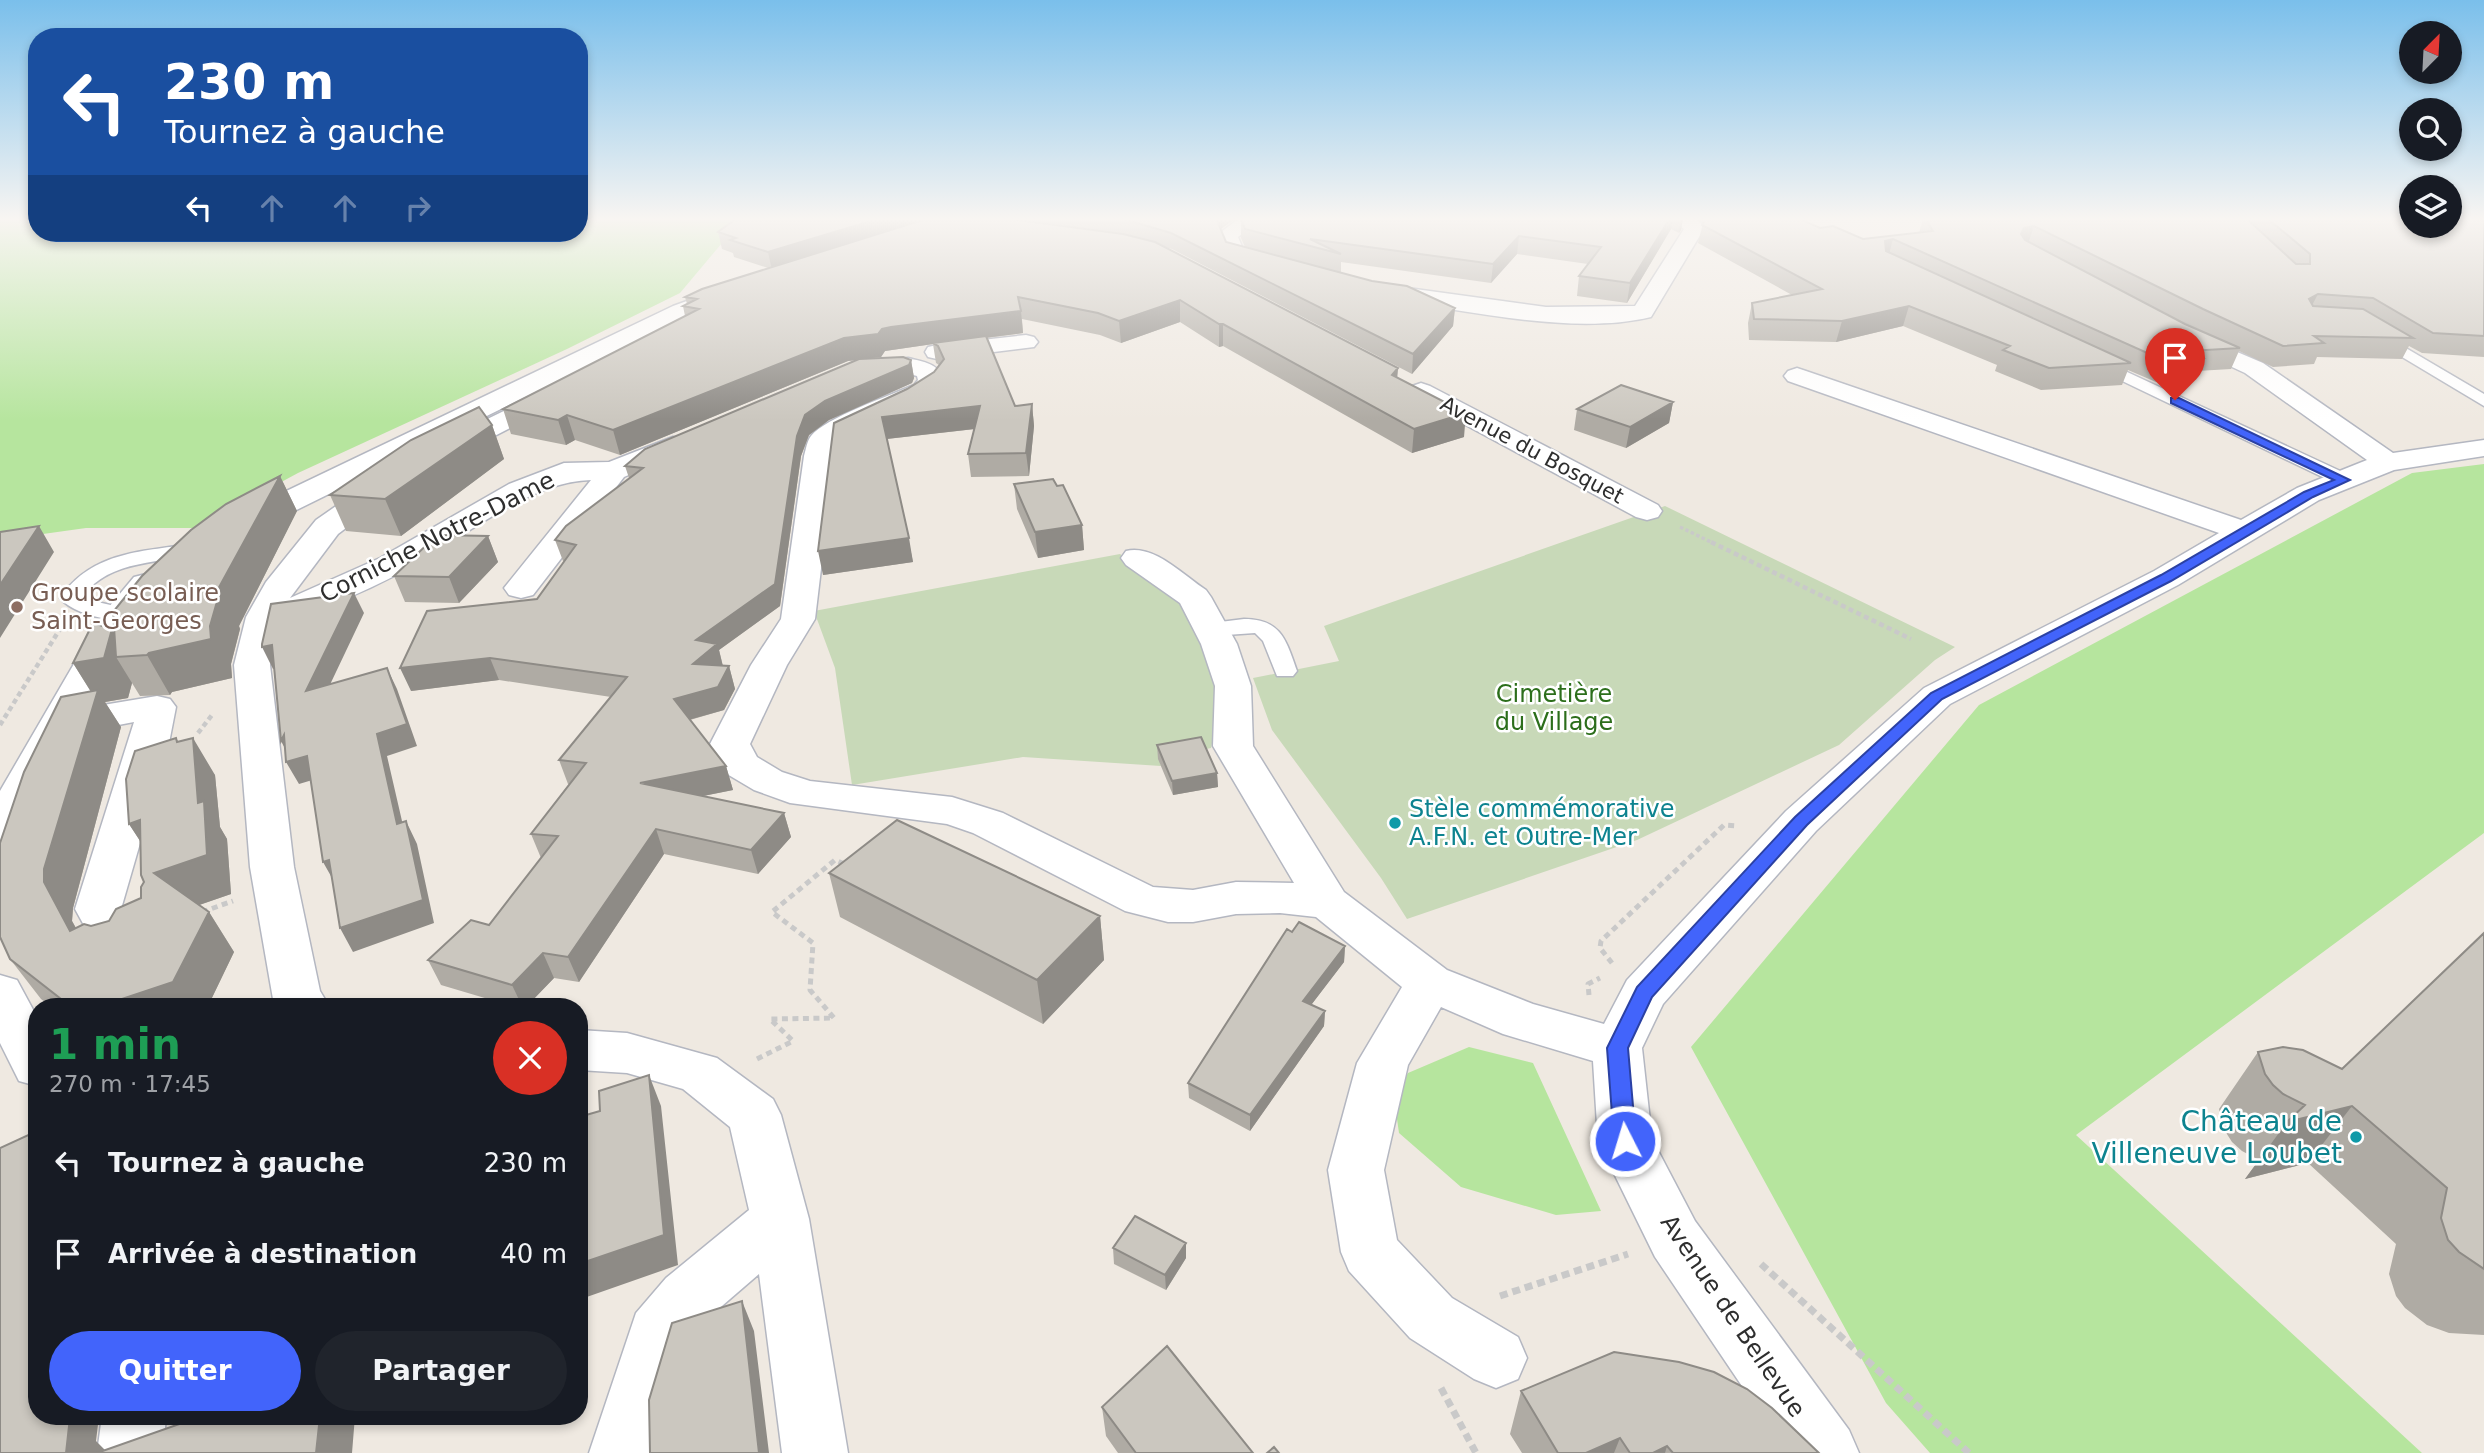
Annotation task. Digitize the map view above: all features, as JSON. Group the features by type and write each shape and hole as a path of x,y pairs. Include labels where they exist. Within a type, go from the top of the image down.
{"street":[{"path":"0,828 120,614 149,580 197,549 278,506 698,303 748,286"},
{"path":"1359,287 1550,314 1602,318 1643,312 1659,286"},
{"path":"297,998 272,867 251,665 263,617 278,589 327,527 403,472 672,337 644,330"},
{"path":"2172,330 2254,368 2388,462"},
{"path":"885,365 893,359 923,354 1026,342"},
{"path":"833,378 858,368 908,365 929,372 931,381 923,390 842,427 823,439 818,456 798,619 739,722 730,744 741,765 768,781 805,794 952,811 988,823 1141,900 1168,906 1193,906 1236,898 1280,897 1328,903"},
{"path":"1797,376 2245,532"},
{"name":"Avenue du Bosquet","path":"1406,383 1647,511"},
{"name":"Corniche Notre-Dame","path":"263,617 318,600 391,565 519,490 564,472 614,471 698,434"},
{"name":"Avenue de Bellevue","path":"1826,1453 1675,1239 1625,1141 1618,1048 1644,993 1801,821 1937,696 2166,578 2308,494 2388,462 2484,448"},
{"path":"521,588 614,471"},
{"path":"1137,558 1194,597 1212,629 1233,686 1233,746 1328,903 1430,983 1521,1020 1618,1048"},
{"path":"56,725 157,707 149,743 115,854 121,891 128,903 132,933"},
{"path":"1430,983 1383,1063 1356,1170 1370,1252 1431,1318 1496,1358"},
{"path":"0,993 28,1048"},
{"path":"588,1051 627,1053 699,1073 754,1115 780,1219 815,1453"},
{"path":"622,1453 658,1334 687,1298 780,1219"},
{"path":"130,1453 133,1425"}],"lane":[{"path":"2369,330 2484,401"},
{"path":"2085,358 2344,480"},
{"path":"120,614 86,606 71,598 78,584 97,571 126,562 197,549"},
{"path":"1212,629 1247,625 1265,628 1274,636 1285,671"}],"path":[{"path":"1647,511 1911,639"},
{"path":"0,725 61,627"},
{"path":"727,1095 760,1057 793,1041 770,1019 834,1018 810,990 813,943 772,912 835,860 860,870"},
{"path":"132,933 164,926 245,896 244,880 272,867"},
{"path":"1431,1318 1675,1239"},
{"path":"1757,1260 1969,1453"}],"green space":[{"path":"0,286 686,286 680,293 567,349 298,473 196,528 86,528 0,540"},
{"path":"2484,464 2484,833 2076,1135 2422,1453 1930,1453 1886,1403 1691,1047 1979,705 2412,473"},
{"name":"Cimetière du Village","path":"1665,506 1955,647 1935,660 1839,745 1637,840 1407,919 1381,878 1272,730 1253,678 1339,661 1324,626"},
{"path":"1120,554 1178,592 1224,689 1211,748 1159,759 1161,766 1023,757 852,785 835,668 814,611"},
{"path":"1469,1047 1533,1063 1601,1211 1556,1215 1461,1187 1399,1133 1394,1098 1408,1073"}],"building":[{"path":"712,286 1239,286 1398,368 1392,375 1466,413 1414,429 1219,324 1180,300 1119,321 1098,313 1018,297 1021,311 891,327 882,329 878,334 844,338 613,430 567,415 558,420 503,409 699,309 683,306 697,299 685,297"},
{"path":"1277,286 1406,286 1455,308 1413,354"},
{"path":"1816,286 1962,286 2131,363 2049,368 2003,350 2010,346 1909,306 1842,321 1754,319 1752,303 1822,289"},
{"path":"1997,286 2112,286 2185,324 2240,348 2189,351 2203,358 2165,361"},
{"path":"2156,286 2484,286 2484,336 2433,333 2373,298 2318,294 2309,299 2313,306 2363,309 2413,338 2314,336 2324,343 2283,346"},
{"path":"986,336 1015,406 1032,404 1026,453 968,454 980,406 882,417 909,538 818,551 834,423 907,389 934,372 944,359 938,346 933,343"},
{"path":"903,357 911,360 909,365 825,401 805,415 797,436 775,584 696,640 717,644 693,664 729,666 718,687 674,699 726,766 640,783 784,813 751,850 656,829 568,957 543,953 512,985 428,960 471,920 489,925 558,836 531,834 586,763 559,760 627,677 490,658 400,668 427,611 537,599 576,545 555,540 566,526 643,468 625,466 645,449 859,359"},
{"path":"1621,385 1673,402 1630,427 1577,409"},
{"path":"479,407 492,425 385,499 330,495 411,440"},
{"path":"280,476 217,591 220,591 210,626 211,639 147,655 116,657 113,612 142,576 191,530 226,504"},
{"path":"1053,479 1057,486 1063,485 1082,525 1035,532 1014,484"},
{"path":"39,526 0,585 0,532"},
{"path":"437,535 488,536 449,577 394,576"},
{"path":"354,593 306,691 387,668 407,724 377,734 397,824 406,821 423,900 340,928 329,860 323,862 307,756 286,762 284,735 281,741 272,645 262,647 262,644 271,604"},
{"path":"93,623 112,629 104,658 73,663"},
{"path":"98,690 44,869 44,882 70,931 84,924 91,926 109,921 116,909 141,898 144,882 141,875 140,820 129,824 126,779 135,751 176,738 177,742 193,738 198,803 204,801 207,855 154,873 209,912 173,982 125,998 60,998 10,959 0,937 0,843 24,772 61,697"},
{"path":"1201,737 1217,773 1172,781 1157,745"},
{"path":"897,820 1100,916 1037,980 829,873"},
{"path":"1299,922 1345,946 1303,1001 1325,1011 1250,1115 1188,1083 1287,929 1292,932"},
{"path":"2484,933 2484,1269 2459,1252 2448,1240 2441,1218 2447,1188 2352,1106 2287,1122 2305,1105 2283,1094 2273,1085 2265,1074 2258,1052 2283,1047 2303,1050 2342,1069"},
{"path":"649,1075 664,1235 588,1261 588,1114 600,1111 599,1091"},
{"path":"28,1135 28,1425 69,1425 66,1453 0,1453 0,1148"},
{"path":"1135,1216 1186,1243 1165,1275 1113,1248"},
{"path":"742,1301 759,1453 650,1453 649,1400 672,1323"},
{"path":"1167,1346 1253,1453 1136,1453 1102,1407"},
{"path":"1614,1352 1679,1362 1714,1372 1747,1389 1772,1408 1819,1453 1673,1453 1667,1446 1653,1453 1630,1453 1620,1438 1586,1453 1558,1453 1521,1391"},
{"path":"176,1425 319,1425 316,1453 97,1453"},
{"path":"1274,1447 1279,1453 1267,1453"}],"place":[{"name":"Groupe scolaire Saint-Georges","path":"17,607"},
{"name":"Stèle commémorative A.F.N. et Outre-Mer","path":"1395,823"},
{"name":"Château de Villeneuve Loubet","path":"2356,1137"}],"route":[{"path":"1625,1141 1618,1048 1644,993 1801,821 1937,696 2166,578 2308,494 2344,480 2175,400"}]}
